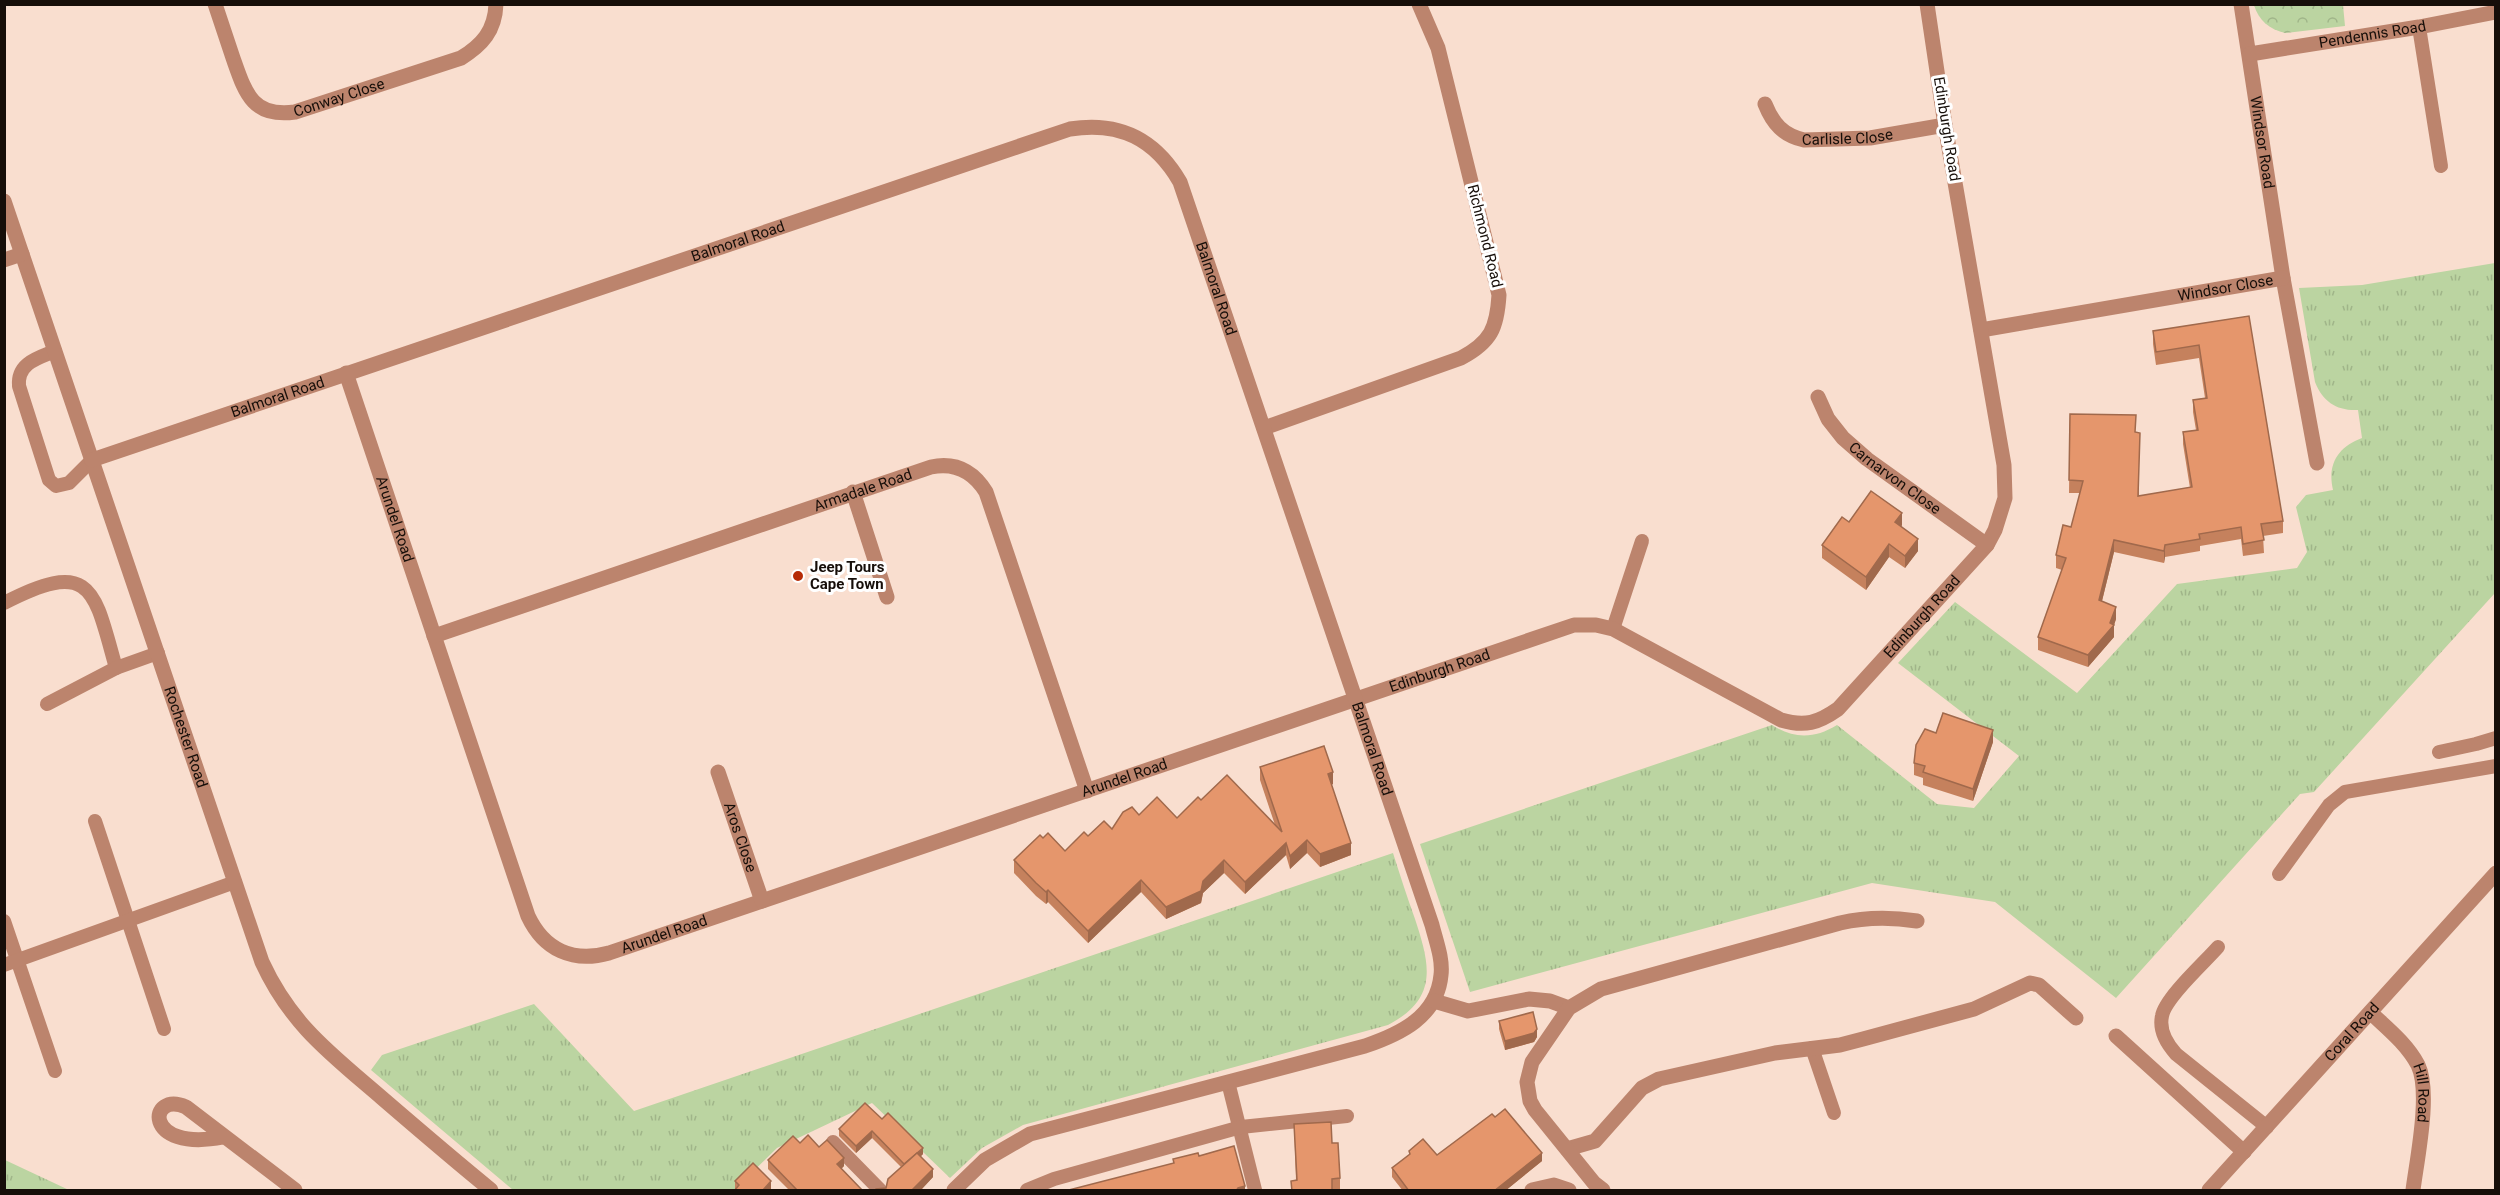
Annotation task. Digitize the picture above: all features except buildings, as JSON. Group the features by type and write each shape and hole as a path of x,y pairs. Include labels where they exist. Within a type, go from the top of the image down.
{"street":[{"name":"Conway Close","path":"215,4 243,87 250,99 268,111 283,114 461,58 477,48 489,34 495,21 496,4"},
{"name":"Richmond Road","path":"1264,428 1461,358 1474,351 1493,331 1498,313 1499,295 1438,48 1419,4"},
{"name":"Edinburgh Road","path":"1355,700 1574,626 1596,625 1613,629 1781,720 1798,725 1812,724 1823,720 1838,709 1988,545 2001,514 2005,482 1945,125 1928,4"},
{"name":"Windsor Road","path":"2241,4 2283,278"},
{"name":"Pendennis Road","path":"2250,54 2419,27 2496,12"},
{"name":"Carlisle Close","path":"1766,104 1777,127 1794,138 1804,140 1870,138 1945,125"},
{"name":"Balmoral Road","path":"92,460 1070,129 1103,127 1119,130 1149,144 1172,168 1180,182 1440,952 1442,974 1434,1001 1416,1022 1395,1036 1365,1046 1030,1134 985,1160 954,1191"},
{"name":"Rochester Road","path":"4,201 262,962 273,985 298,1023 328,1052 491,1191"},
{"path":"4,260 22,254"},
{"name":"Windsor Close","path":"1981,330 2283,278 2317,463"},
{"name":"Arundel Road","path":"346,374 528,916 540,937 549,945 572,956 596,957 1355,700"},
{"name":"Carnarvon Close","path":"1818,398 1828,419 1843,438 1867,459 1988,545"},
{"name":"Armadale Road","path":"434,636 853,492 940,465 959,468 979,481 990,503 1087,791"},
{"path":"853,492 887,597"},
{"name":"Aros Close","path":"718,772 762,901"},
{"name":"Coral Road","path":"2209,1191 2496,873"},
{"path":"1603,1191 1534,1110 1530,1101 1527,1082 1532,1062 1569,1008 1601,989 1840,923 1881,917 1917,921"},
{"path":"1566,1149 1595,1141 1642,1088 1651,1082 1775,1053 1840,1045 1974,1009 2030,982 2038,985 2076,1018"},
{"path":"1434,1001 1468,1011 1529,999 1550,1001 1569,1008"},
{"name":"Hill Road","path":"2371,1013 2409,1051 2423,1078 2424,1094 2414,1191"},
{"path":"2116,1036 2244,1152"},
{"path":"223,1137 295,1191"},
{"path":"1532,1191 1554,1185 1569,1191"}],"lane":[{"path":"2419,27 2442,166"},
{"path":"55,351 27,363 18,378 18,386 49,480 56,486 69,483 92,460"},
{"path":"1613,629 1642,541"},
{"path":"4,603 32,589 57,582 71,582 85,587 100,612 116,668"},
{"path":"47,704 116,668 158,653"},
{"path":"2439,752 2496,738"},
{"path":"2279,874 2329,805 2345,792 2496,766"},
{"path":"95,821 164,1029"},
{"path":"11,963 235,882"},
{"path":"4,921 11,963 55,1071"},
{"path":"2218,947 2166,1004 2162,1016 2162,1028 2165,1039 2176,1054 2267,1127"},
{"path":"1812,1048 1834,1113"},
{"path":"1228,1082 1255,1191"},
{"path":"1027,1191 1054,1179 1241,1127 1347,1116"},
{"path":"833,1142 880,1191"}],"green space":[{"path":"2254,5 2343,5 2345,26 2285,33 2265,24"},
{"path":"2495,263 2495,593 2314,792 2300,794 2116,998 1995,902 1872,883 1470,992 1420,844 1772,725 1788,733 1804,736 1829,730 1837,725 1937,804 1974,808 2019,756 1898,663 1955,602 2077,693 2177,584 2297,568 2307,552 2296,507 2306,495 2333,490 2332,472 2336,458 2346,446 2362,438 2358,410 2344,409 2332,404 2322,395 2315,382 2299,288 2362,285"},
{"path":"1393,853 1420,936 1426,966 1423,992 1416,1004 1404,1015 1388,1025 1023,1125 982,1148 950,1178 872,1103 777,1148 734,1190 513,1190 371,1070 382,1055 534,1004 634,1111"},
{"path":"5,1160 69,1190 5,1190"}],"place":[{"name":"Jeep Tours Cape Town","path":"798,576"}]}
